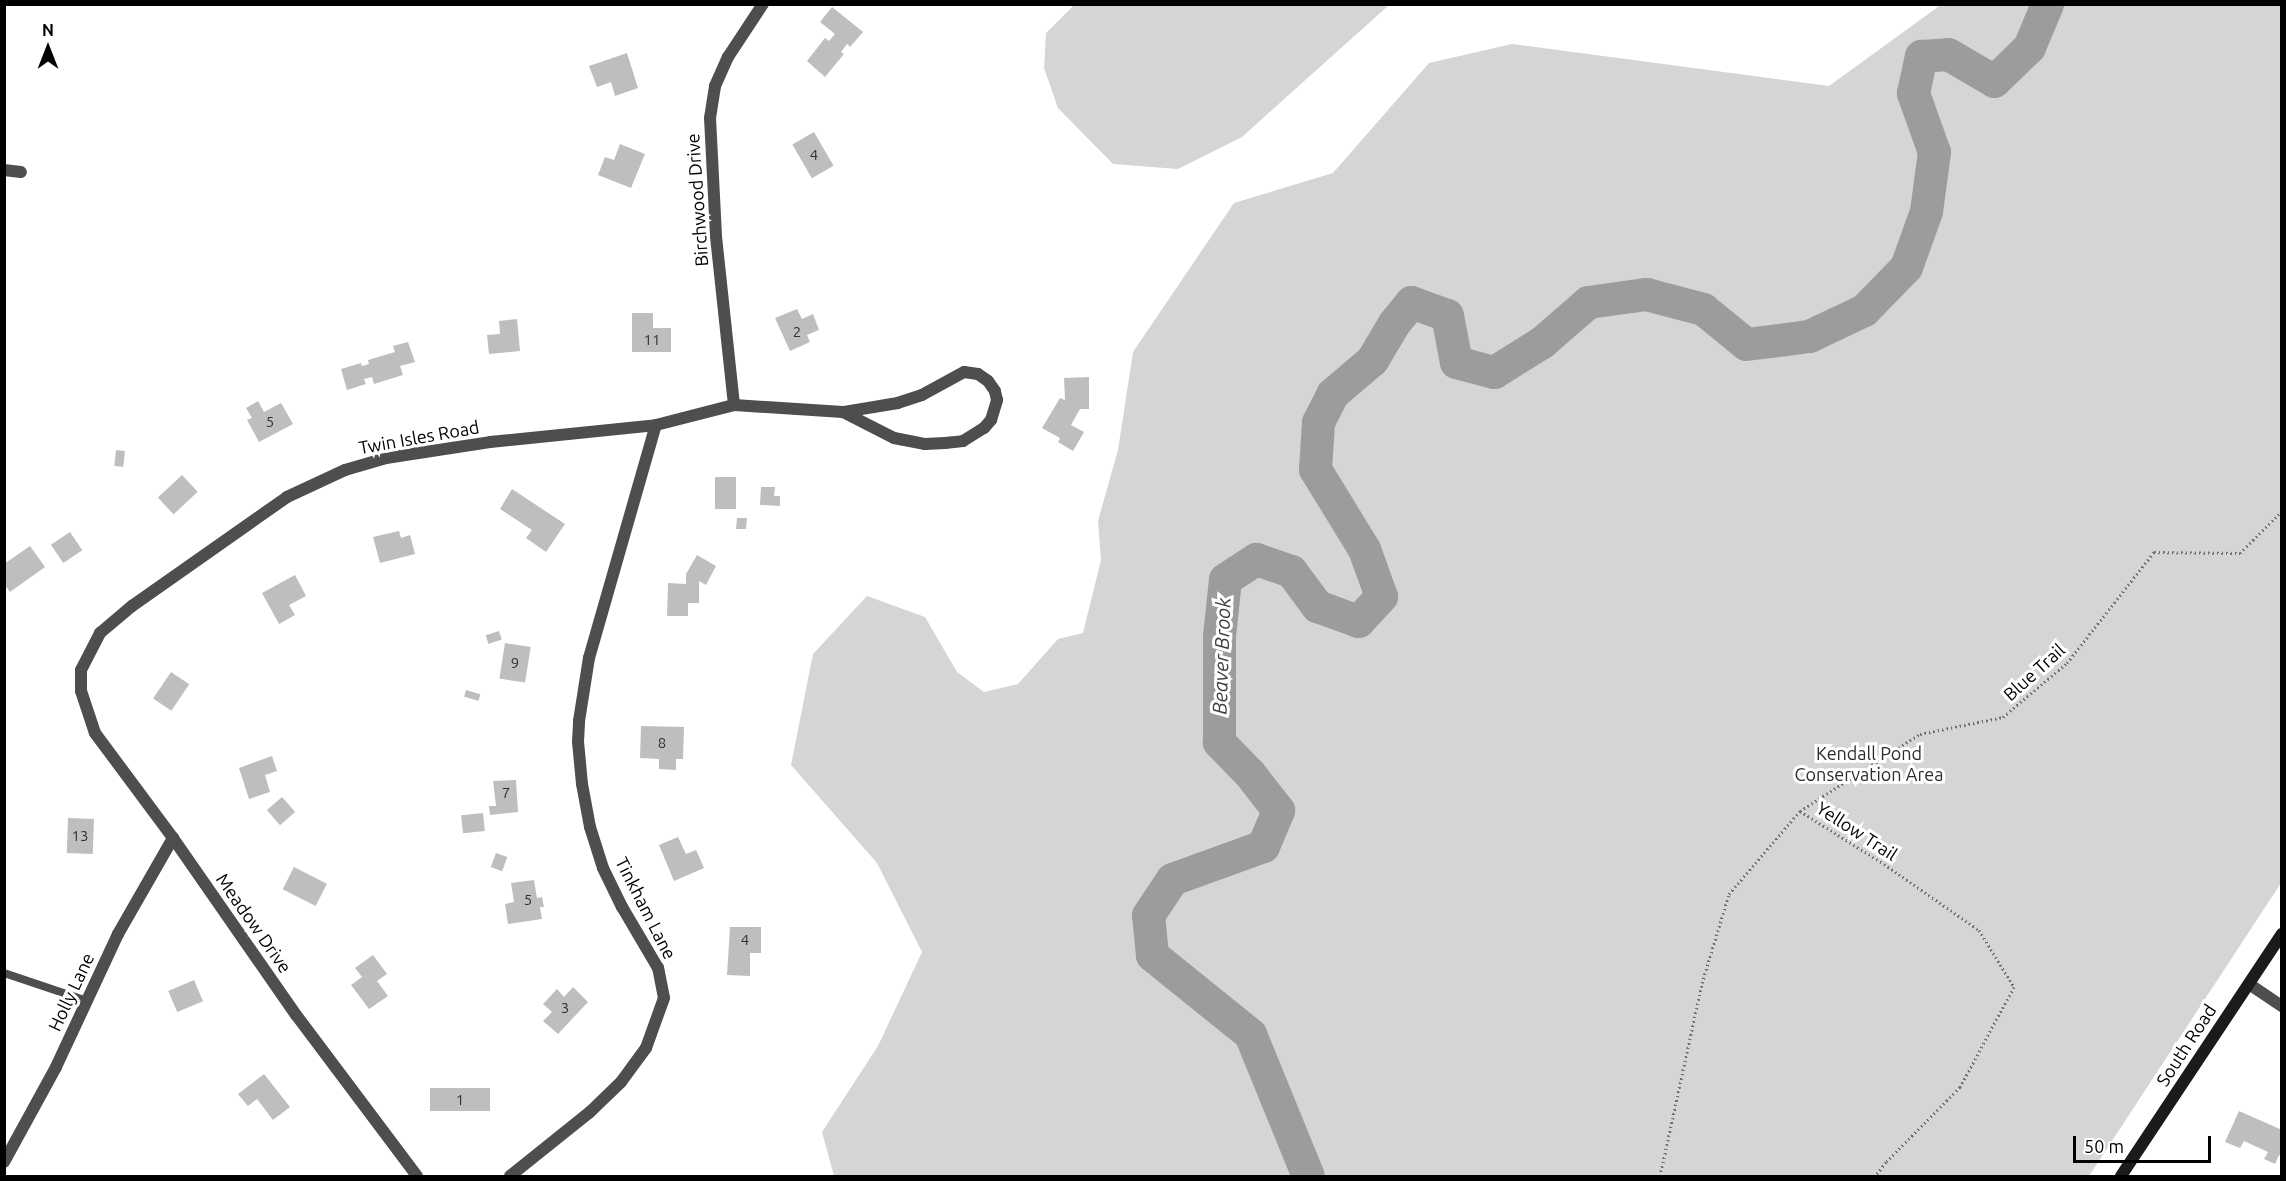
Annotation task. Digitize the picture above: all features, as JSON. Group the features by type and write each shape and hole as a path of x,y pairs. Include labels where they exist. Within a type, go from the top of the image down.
{"street":[{"name":"Birchwood Drive","path":"734,405 716,236 710,118 715,86 728,57 763,4"},
{"path":"4,170 21,172"},
{"name":"Twin Isles Road","path":"81,681 81,669 100,633 132,606 288,497 345,470 386,458 455,447 656,425 734,405 843,412 898,403 922,395 964,372 978,374 988,381 995,391 997,400 991,420 984,428 963,441 945,443 925,444 894,438 843,412"},
{"name":"Tinkham Lane","path":"510,1176 590,1112 621,1082 646,1048 664,998 658,968 622,907 603,868 588,816 579,742 579,721 589,658 656,425"},
{"name":"Meadow Drive","path":"81,681 86,712 95,733 173,838 296,1015 417,1176"},
{"name":"Holly Lane","path":"4,1162 56,1067 123,925 173,838"},
{"name":"South Road","path":"2121,1176 2282,934"},
{"path":"2248,984 2282,1006"}],"lane":[{"path":"4,973 87,1001"}],"path":[{"name":"Blue Trail","path":"1800,811 1920,734 2003,717 2067,663 2154,552 2240,553 2282,511"},
{"name":"Yellow Trail","path":"1660,1176 1702,983 1729,894 1800,811 1884,864 1979,930 2014,987 1960,1087 1875,1176"}],"green space":[{"name":"Kendall Pond Conservation Area","path":"1942,4 2281,5 2281,883 2089,1176 834,1176 822,1132 878,1046 922,952 877,863 791,765 813,654 867,596 925,617 957,672 984,692 1018,684 1058,639 1083,633 1101,560 1098,521 1118,450 1133,352 1234,203 1333,173 1429,63 1512,44 1829,86"},
{"path":"1074,5 1389,5 1242,137 1178,169 1113,164 1058,108 1044,68 1046,33"}],"building":[{"path":"832,7 863,32 850,47 847,44 841,52 844,54 825,77 807,61 825,38 829,41 835,34 820,22"},
{"path":"627,53 638,88 615,96 611,82 597,87 589,66"},
{"path":"814,132 834,166 812,178 792,144"},
{"path":"620,144 645,154 631,188 598,175 605,157 614,160"},
{"path":"797,309 802,319 813,314 819,330 807,335 810,342 790,351 775,318"},
{"path":"632,313 653,313 653,328 671,328 671,352 632,352"},
{"path":"517,319 520,351 489,354 487,335 500,334 499,321"},
{"path":"408,342 415,362 400,366 403,375 374,384 372,377 364,379 366,384 347,390 341,369 361,363 362,366 369,364 368,360 395,352 393,346"},
{"path":"1089,377 1089,409 1080,409 1071,425 1084,432 1073,451 1058,442 1060,438 1042,428 1060,398 1065,400 1064,378"},
{"path":"258,401 264,412 281,403 293,424 259,442 247,420 252,418 246,408"},
{"path":"116,450 125,451 123,467 114,466"},
{"path":"182,475 198,492 174,514 158,498"},
{"path":"715,477 736,477 736,509 715,509"},
{"path":"761,487 775,487 774,496 780,496 780,506 760,505"},
{"path":"512,489 565,524 546,552 526,538 532,530 500,509"},
{"path":"737,518 747,518 746,529 736,529"},
{"path":"399,531 401,538 410,535 415,554 380,563 373,537"},
{"path":"70,532 82,550 63,563 51,545"},
{"path":"30,546 45,567 10,592 4,584 4,564"},
{"path":"697,555 716,566 706,585 699,581 699,603 688,603 688,616 667,616 668,583 686,584 686,574"},
{"path":"295,575 306,596 289,605 295,615 279,624 262,593"},
{"path":"499,631 502,640 488,644 486,635"},
{"path":"505,643 531,647 525,683 499,679"},
{"path":"171,672 189,684 171,711 153,699"},
{"path":"466,690 480,694 478,701 464,697"},
{"path":"641,726 684,727 683,759 676,759 676,770 659,769 659,759 640,758"},
{"path":"272,756 277,771 265,775 270,792 249,799 239,768"},
{"path":"516,780 518,812 490,815 489,806 496,806 493,781"},
{"path":"282,797 295,812 280,825 267,810"},
{"path":"483,813 485,831 463,833 461,815"},
{"path":"68,818 94,819 93,854 67,853"},
{"path":"678,837 686,854 696,850 704,868 674,881 659,845"},
{"path":"496,853 507,857 502,871 491,867"},
{"path":"294,867 327,884 316,906 283,889"},
{"path":"534,880 537,898 542,897 544,907 540,907 542,919 508,924 505,904 514,902 511,883"},
{"path":"730,927 761,927 761,953 750,953 750,976 727,975"},
{"path":"373,955 387,974 377,981 388,996 369,1009 351,985 362,977 355,968"},
{"path":"194,980 203,1001 177,1012 168,991"},
{"path":"573,987 588,1002 558,1034 543,1021 552,1012 543,1004 557,989 564,997"},
{"path":"264,1074 290,1107 273,1120 257,1099 248,1106 238,1094"},
{"path":"430,1088 490,1088 490,1111 430,1111"},
{"path":"2239,1111 2282,1130 2282,1156 2279,1155 2275,1164 2264,1159 2268,1152 2244,1141 2240,1148 2225,1142"}],"waterway":[{"name":"Beaver Brook","path":"1308,1176 1250,1034 1152,955 1148,915 1172,879 1263,846 1278,810 1250,774 1219,742 1219,636 1225,579 1256,559 1291,571 1317,606 1358,621 1381,596 1364,549 1315,469 1318,422 1332,394 1372,360 1394,323 1411,302 1447,315 1456,362 1494,372 1542,342 1588,302 1646,294 1703,309 1746,344 1809,336 1864,310 1906,267 1926,211 1934,152 1913,93 1921,56 1948,54 1994,81 2029,47 2047,4"}]}
